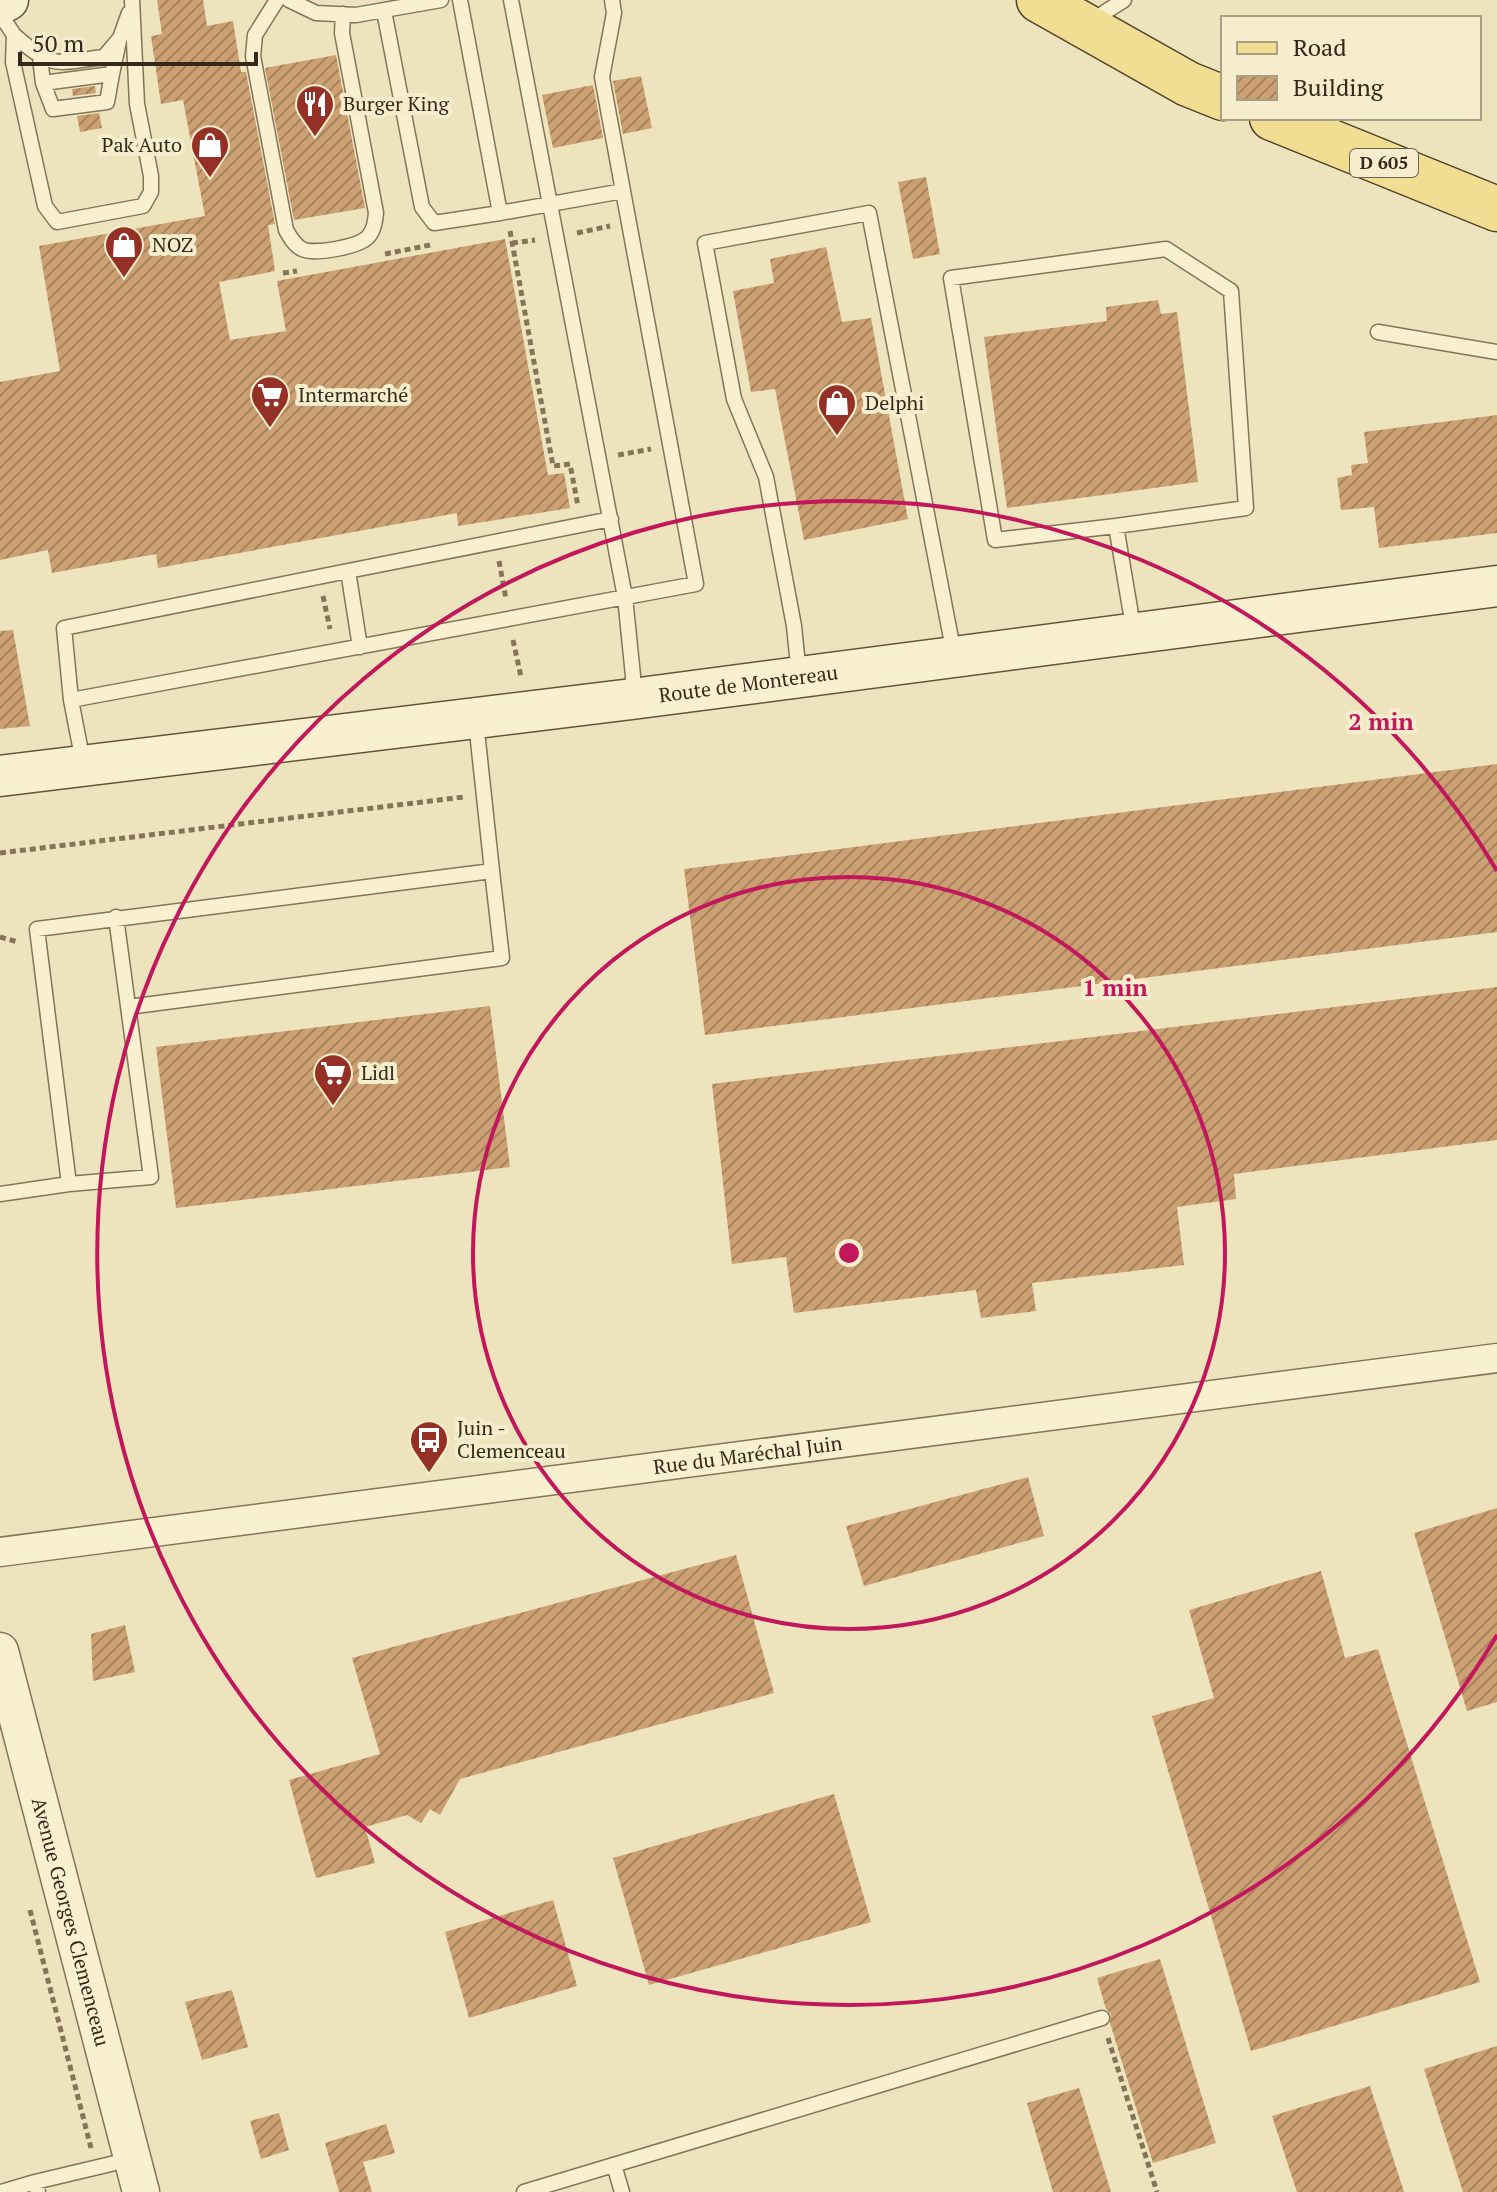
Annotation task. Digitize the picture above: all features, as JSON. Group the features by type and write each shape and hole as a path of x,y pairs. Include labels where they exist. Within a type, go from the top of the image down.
{"main road":[{"path":"1039,0 1188,84 1221,97"},
{"name":"D 605","path":"1277,120 1497,209"},
{"name":"Route de Montereau","path":"0,776 632,699 1497,586"}],"street":[{"name":"Rue du Maréchal Juin","path":"0,1552 1497,1358"},
{"name":"Avenue Georges Clemenceau","path":"0,1651 137,2175"}],"lane":[{"path":"277,0 255,35 253,56 286,230 293,243 304,250 356,245 367,237 375,224 376,213 342,33 343,14"},
{"path":"289,0 316,13 343,14 384,11 441,0"},
{"path":"460,0 500,213"},
{"path":"511,0 625,597 633,676 632,699"},
{"path":"71,700 696,584 602,77 614,13 612,0"},
{"path":"1084,25 1124,0"},
{"path":"7,13 13,62 45,206 57,222 143,206 151,192 151,176 137,104 131,3"},
{"path":"7,13 40,58 43,83 53,109 107,102 120,38 131,3"},
{"path":"384,11 422,207 434,223 623,191"},
{"path":"0,14 7,13"},
{"path":"40,58 56,63 104,57 120,38"},
{"path":"43,83 112,74"},
{"path":"799,676 794,626 766,477 734,399 705,243 869,213 954,656"},
{"path":"1166,249 1231,291 1246,508 1116,526 995,540 951,278 1166,249"},
{"path":"1378,332 1497,352"},
{"path":"84,767 71,700 64,628 611,519"},
{"path":"1116,526 1134,633"},
{"path":"348,571 360,647"},
{"path":"128,1007 502,958 476,718"},
{"path":"69,1184 37,929 492,871"},
{"path":"0,1194 151,1177 116,917"},
{"path":"524,2192 570,2185 614,2165 1102,2018"},
{"path":"614,2165 622,2192"},
{"path":"1,2192 36,2187 95,2167 137,2175"}],"path":[{"path":"495,233 510,230 553,466 672,445"},
{"path":"374,256 434,244"},
{"path":"283,273 298,270"},
{"path":"570,464 579,510"},
{"path":"496,543 521,678"},
{"path":"320,577 334,650"},
{"path":"0,853 484,794"},
{"path":"26,1897 95,2167"},
{"path":"1102,2018 1157,2192"}],"building":[{"name":"Intermarché","path":"157,0 203,0 207,26 233,21 241,72 246,72 275,224 268,225 275,271 219,282 230,340 286,331 277,281 505,239 548,475 564,473 570,508 458,526 457,513 158,568 156,554 52,573 48,550 0,560 0,382 60,371 39,246 205,216 183,100 161,104 151,36 162,34"},
{"name":"Burger King","path":"336,55 365,208 294,220 265,68"},
{"path":"641,76 652,128 623,134 613,81"},
{"path":"593,85 603,138 553,148 542,95"},
{"path":"95,86 96,93 73,96 72,89"},
{"path":"99,113 102,128 80,132 77,116"},
{"path":"926,177 940,254 913,259 898,182"},
{"path":"826,247 842,322 871,318 908,519 804,540 775,389 751,392 733,291 774,283 770,259"},
{"path":"1158,300 1161,314 1177,312 1198,482 1007,508 984,337 1107,321 1106,307"},
{"path":"1497,415 1497,533 1379,548 1374,507 1341,510 1337,478 1352,475 1351,465 1368,463 1364,432"},
{"path":"13,630 30,726 0,729 0,631"},
{"path":"1497,764 1497,932 705,1035 684,869"},
{"path":"1497,987 1497,1140 1234,1174 1236,1199 1177,1207 1184,1265 1032,1283 1036,1311 981,1318 976,1290 794,1313 786,1257 732,1264 712,1084"},
{"name":"Lidl","path":"490,1006 510,1167 176,1208 156,1047"},
{"path":"1028,1477 1044,1536 864,1586 846,1526"},
{"path":"1497,1508 1497,1702 1467,1711 1414,1533"},
{"path":"736,1555 774,1693 460,1779 440,1815 430,1809 421,1823 407,1815 365,1827 375,1863 316,1878 289,1780 380,1754 352,1658"},
{"path":"1321,1571 1345,1658 1378,1649 1480,1982 1251,2051 1152,1716 1214,1698 1189,1610"},
{"path":"125,1625 135,1672 93,1681 91,1634"},
{"path":"834,1794 871,1922 649,1985 613,1858"},
{"path":"553,1900 577,1986 469,2018 445,1932"},
{"path":"1160,1959 1216,2143 1153,2163 1110,2023 1111,2014 1106,2009 1097,1978"},
{"path":"232,1990 248,2047 202,2060 185,2002"},
{"path":"1497,2046 1497,2192 1463,2192 1424,2069"},
{"path":"1370,2086 1404,2192 1297,2192 1272,2116"},
{"path":"1079,2088 1111,2192 1053,2192 1027,2103"},
{"path":"279,2113 289,2150 261,2159 250,2121"},
{"path":"386,2124 395,2153 363,2162 372,2192 339,2192 325,2143"}],"place":[{"name":"Burger King","path":"315,138"},
{"name":"Pak Auto","path":"210,179"},
{"name":"NOZ","path":"124,279"},
{"name":"Intermarché","path":"270,429"},
{"name":"Delphi","path":"837,437"},
{"name":"Lidl","path":"333,1107"},
{"name":"Juin - Clemenceau","path":"429,1474"}]}
